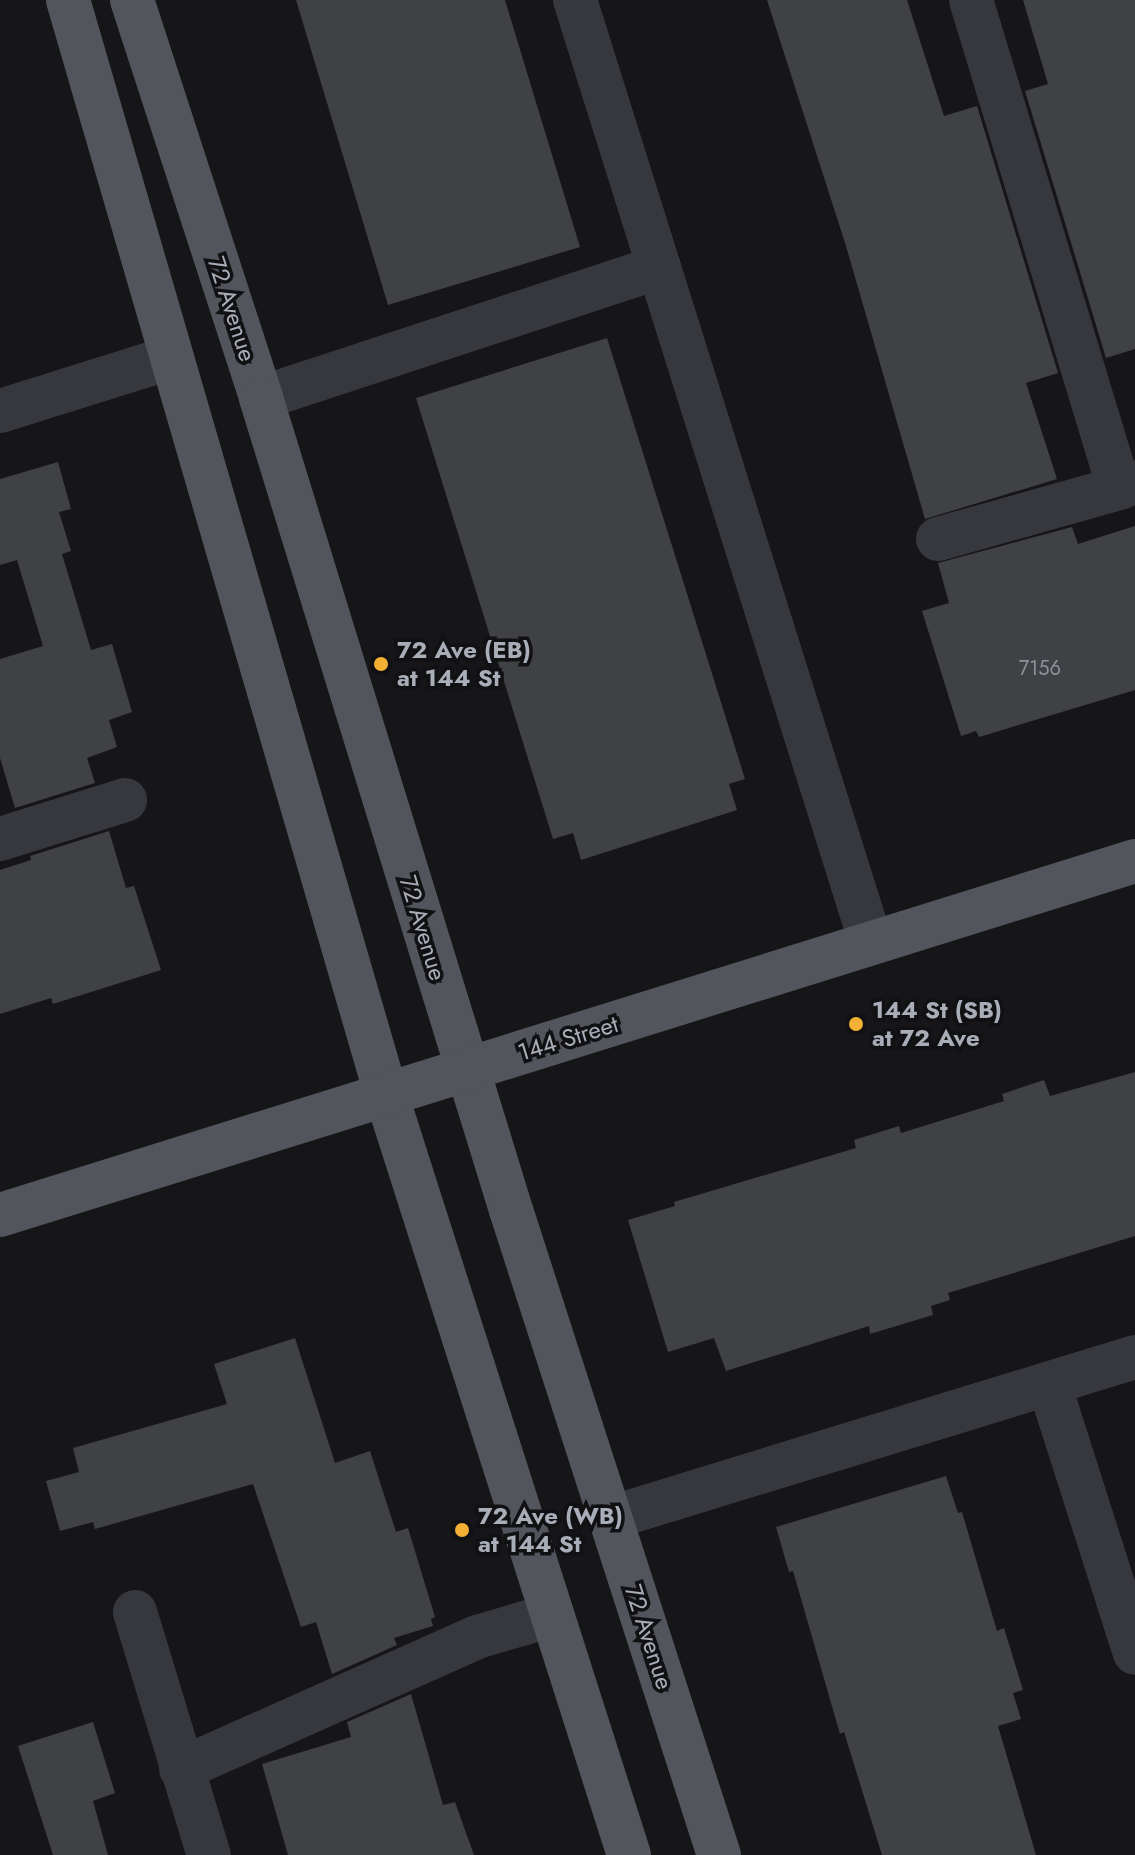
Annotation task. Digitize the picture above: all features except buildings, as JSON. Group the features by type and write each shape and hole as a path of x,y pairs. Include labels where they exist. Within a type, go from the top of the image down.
{"main road":[{"path":"68,0 386,1094 629,1855"},
{"name":"72 Avenue","path":"132,0 261,398 467,1069 719,1855"},
{"name":"144 Street","path":"0,1215 1135,861"}],"street":[{"path":"575,0 871,943"},
{"path":"938,539 1127,485 971,0"},
{"path":"261,398 659,267"},
{"path":"0,411 172,357"},
{"path":"0,839 125,800"},
{"path":"610,1518 1135,1357"},
{"path":"1049,1384 1135,1653"},
{"path":"135,1612 209,1855"},
{"path":"181,1769 477,1637 552,1615"}],"place":[{"name":"72 Ave (EB) at 144 St","path":"381,664"},
{"name":"144 St (SB) at 72 Ave","path":"856,1024"},
{"name":"72 Ave (WB) at 144 St","path":"462,1530"}]}
